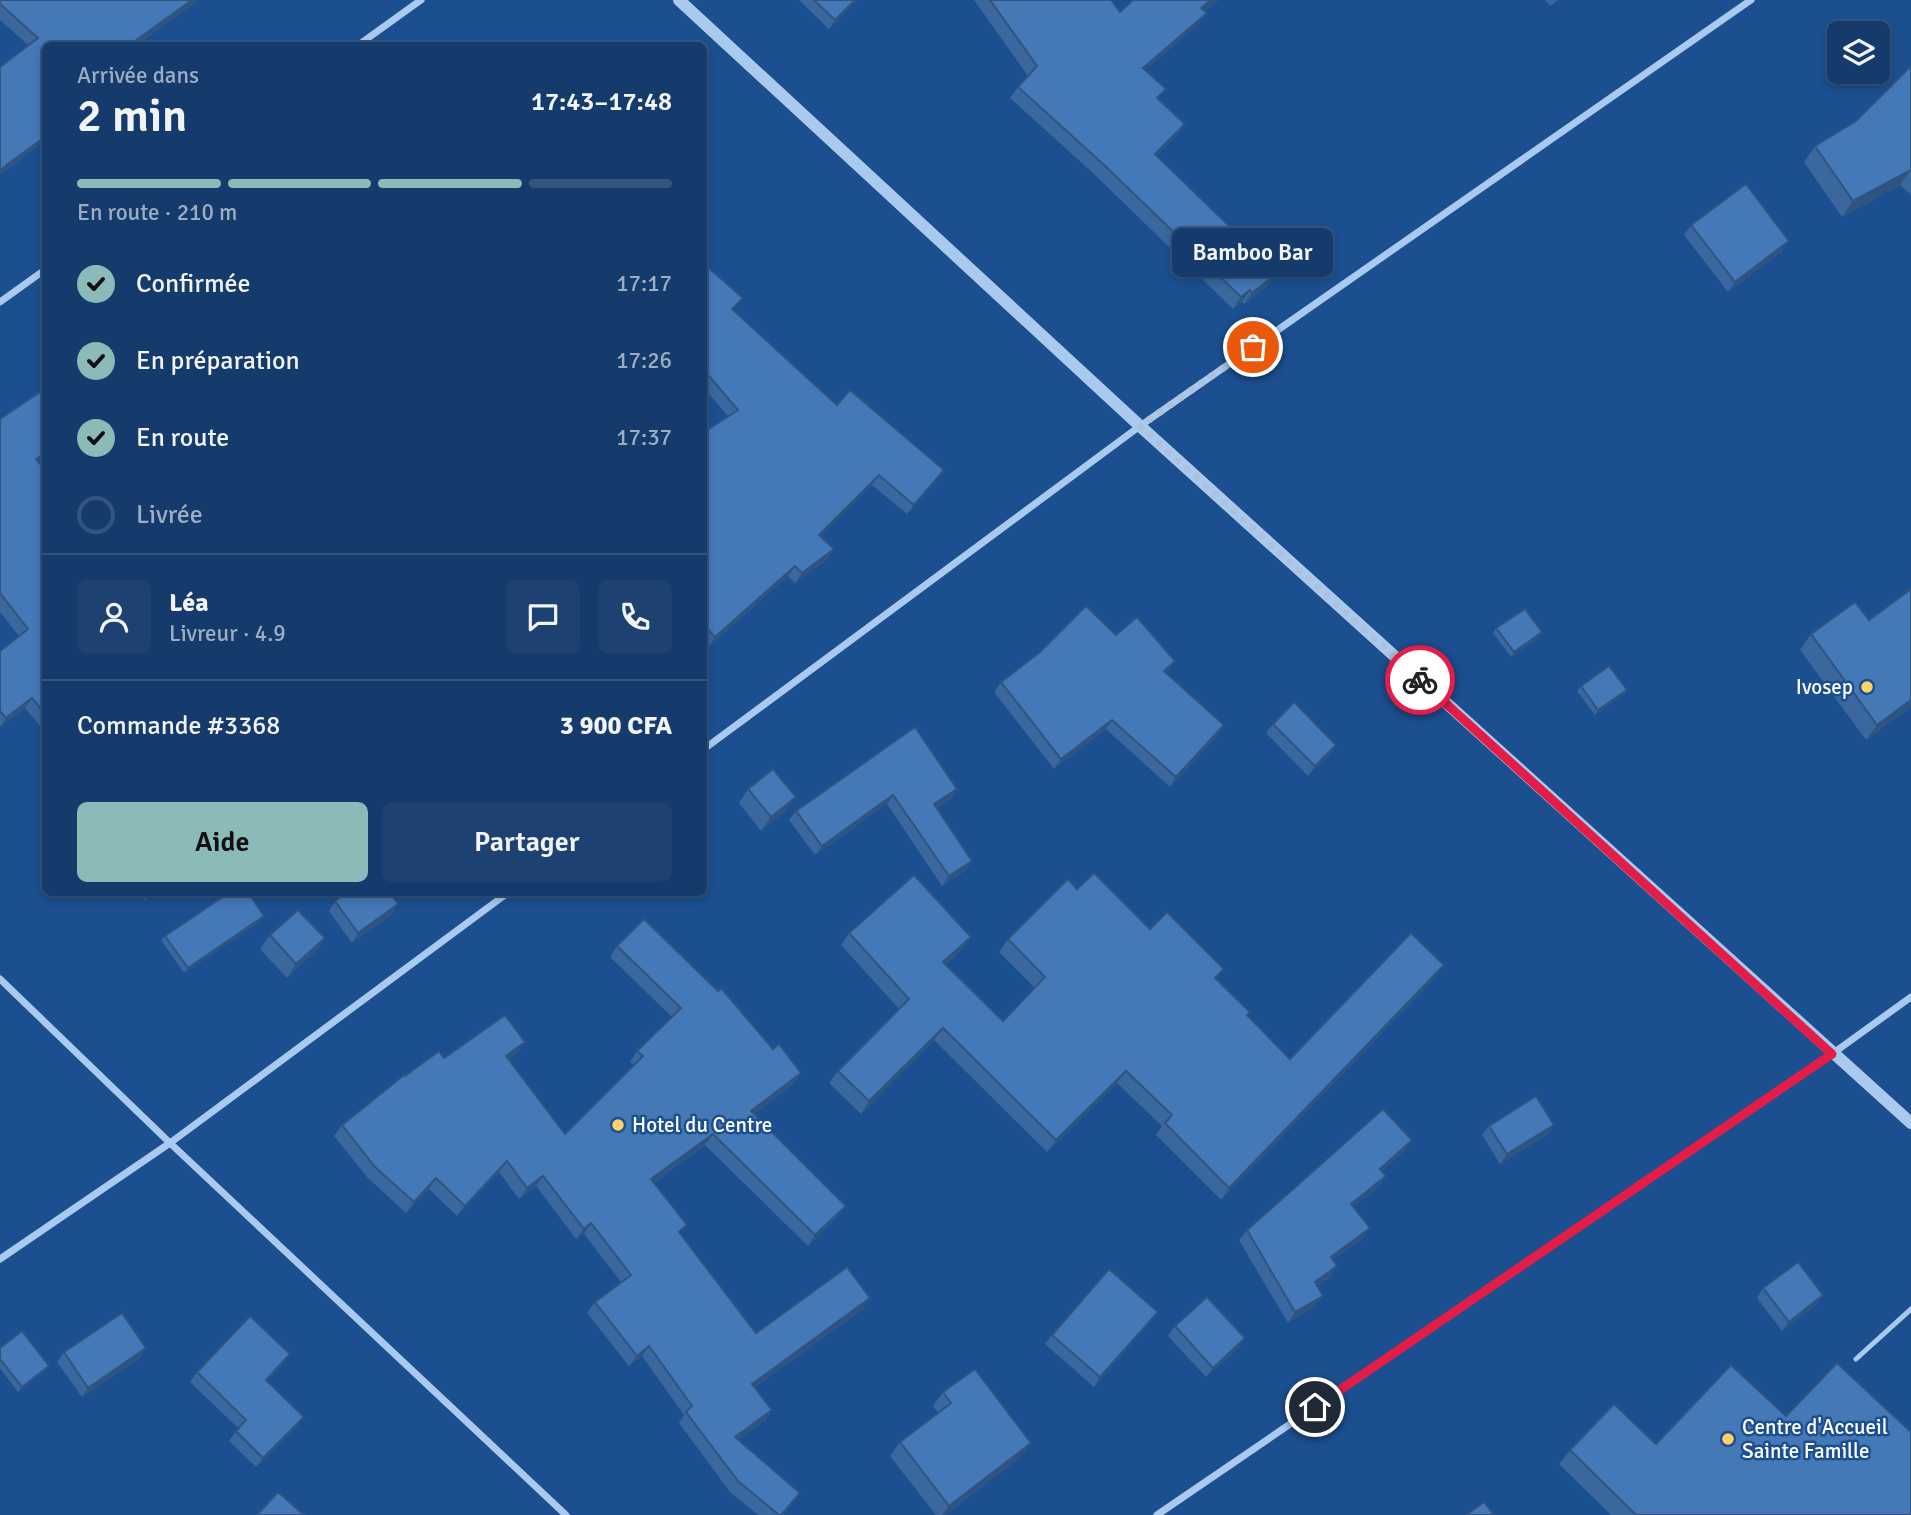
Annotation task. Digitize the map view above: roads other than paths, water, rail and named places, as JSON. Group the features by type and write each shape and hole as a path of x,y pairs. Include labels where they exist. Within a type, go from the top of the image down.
{"street":[{"path":"363,42 421,0"},
{"path":"679,0 1140,426 1911,1123"},
{"path":"707,747 1140,426 1751,0"},
{"path":"0,302 42,272"},
{"path":"0,1259 170,1143 504,896"},
{"path":"0,979 170,1143 566,1515"},
{"path":"1157,1515 1832,1054 1911,997"}],"lane":[{"path":"1856,1359 1911,1309"}],"place":[{"name":"Bamboo Bar","path":"1253,347"},
{"name":"Ivosep","path":"1867,687"},
{"name":"Hotel du Centre","path":"618,1125"},
{"name":"Centre d'Accueil Sainte Famille","path":"1728,1439"}]}
